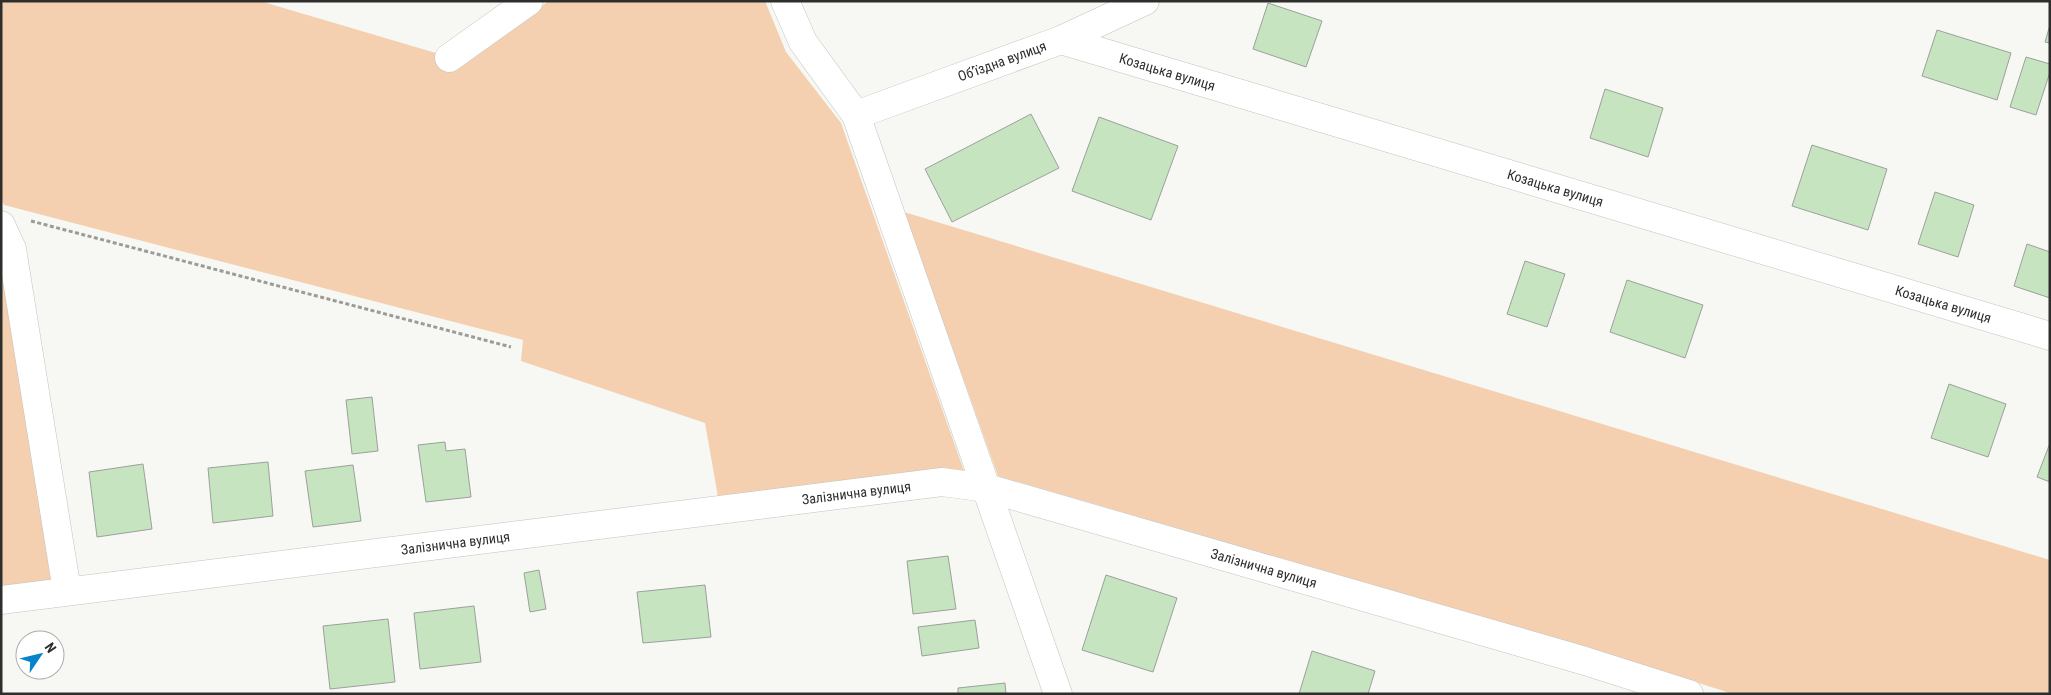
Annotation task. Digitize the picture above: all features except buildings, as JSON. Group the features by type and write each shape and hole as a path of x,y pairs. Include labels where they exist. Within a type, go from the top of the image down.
{"street":[{"path":"449,58 529,1"},
{"path":"785,1 803,42 856,115 1058,694"},
{"name":"Обʼїздна вулиця","path":"856,115 1061,40 1146,1"},
{"name":"Козацька вулиця","path":"1061,40 2050,336"},
{"path":"1,225 12,249 67,591"},
{"name":"Залізнична вулиця","path":"1,600 942,482 987,488 1585,661 1689,694"}],"path":[{"path":"30,221 511,347"}],"shaded area":[{"path":"1,1 260,1 463,61 549,1 765,1 786,52 841,123 964,471 718,497 705,423 521,361 523,340 4,205 1,199"},
{"path":"904,212 2050,560 2050,694 1733,694 1590,648 998,476"},
{"path":"1,257 53,580 1,586"}]}
